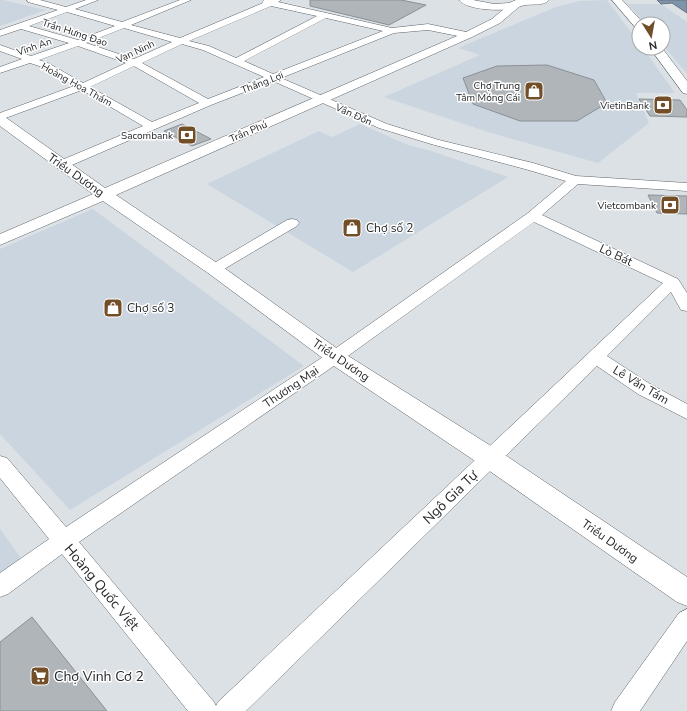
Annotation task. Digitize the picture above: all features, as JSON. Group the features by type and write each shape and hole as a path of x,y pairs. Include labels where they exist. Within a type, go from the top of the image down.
{"main road":[{"path":"455,0 496,7 520,2 544,0"}],"street":[{"name":"Vân Đồn","path":"31,0 206,48 383,126 442,144 529,166 575,180 687,187"},
{"path":"0,33 94,0"},
{"name":"Vĩnh An","path":"0,70 78,43 121,24 187,0"},
{"path":"256,0 274,2 324,16 392,32"},
{"path":"617,0 631,16"},
{"name":"Vạn Ninh","path":"0,117 84,86 181,41 274,2"},
{"path":"469,2 496,21"},
{"name":"Trần Phú","path":"1,239 105,195 468,35 496,21 520,2"},
{"path":"237,61 324,16"},
{"name":"Trần Hưng Đạo","path":"21,26 78,43 135,63 207,104"},
{"name":"Thắng Lợi","path":"61,164 274,77 392,32 428,27 468,35"},
{"name":"Hoàng Hoa Thám","path":"0,48 46,65 152,127"},
{"path":"662,56 687,90"},
{"name":"Triều Dương","path":"0,120 105,195 214,269 335,357 490,458 687,593"},
{"name":"Thương Mại","path":"0,586 63,540 335,357 533,216 575,180"},
{"name":"Lò Bát","path":"533,216 673,282"},
{"path":"214,269 292,223"},
{"path":"673,282 687,306"},
{"name":"Ngô Gia Tự","path":"227,711 673,282"},
{"name":"Lê Văn Tám","path":"596,357 644,389 687,412"},
{"name":"Hoàng Quốc Việt","path":"0,464 205,711"},
{"path":"624,711 687,621"}],"shaded area":[{"path":"0,0 3,0 46,10 0,26"},
{"path":"607,0 631,32 631,56 649,56 675,93 636,93 649,123 598,163 488,132 384,97 480,55 458,48 556,7 579,1"},
{"path":"628,4 661,4 687,22 687,74 671,55 671,16 638,16"},
{"name":"Chợ số 2","path":"360,124 408,145 428,150 508,177 353,272 207,184 319,131 332,137"},
{"name":"Chợ số 3","path":"93,209 304,366 70,510 0,434 0,249"},
{"path":"0,529 26,565 0,583"}],"water":[{"path":"657,0 687,0 687,13 672,3 661,4"}],"building":[{"path":"310,0 401,0 426,5 389,25 310,6"},
{"name":"Chợ Trung Tâm Móng Cái","path":"547,65 594,80 607,103 577,121 520,121 473,104 463,78 497,66"},
{"name":"VietinBank","path":"639,99 680,100 687,110 687,117 650,116"},
{"name":"Sacombank","path":"182,124 211,139 192,146 164,131"},
{"name":"Vietcombank","path":"648,195 687,196 687,214 657,213"},
{"name":"Chợ Vinh Cơ 2","path":"32,617 107,711 0,711 0,642"}],"place":[{"name":"Chợ Trung Tâm Móng Cái","path":"534,91"},
{"name":"VietinBank","path":"663,105"},
{"name":"Sacombank","path":"187,135"},
{"name":"Vietcombank","path":"670,205"},
{"name":"Chợ số 2","path":"352,228"},
{"name":"Chợ số 3","path":"113,308"},
{"name":"Chợ Vinh Cơ 2","path":"40,676"}]}
